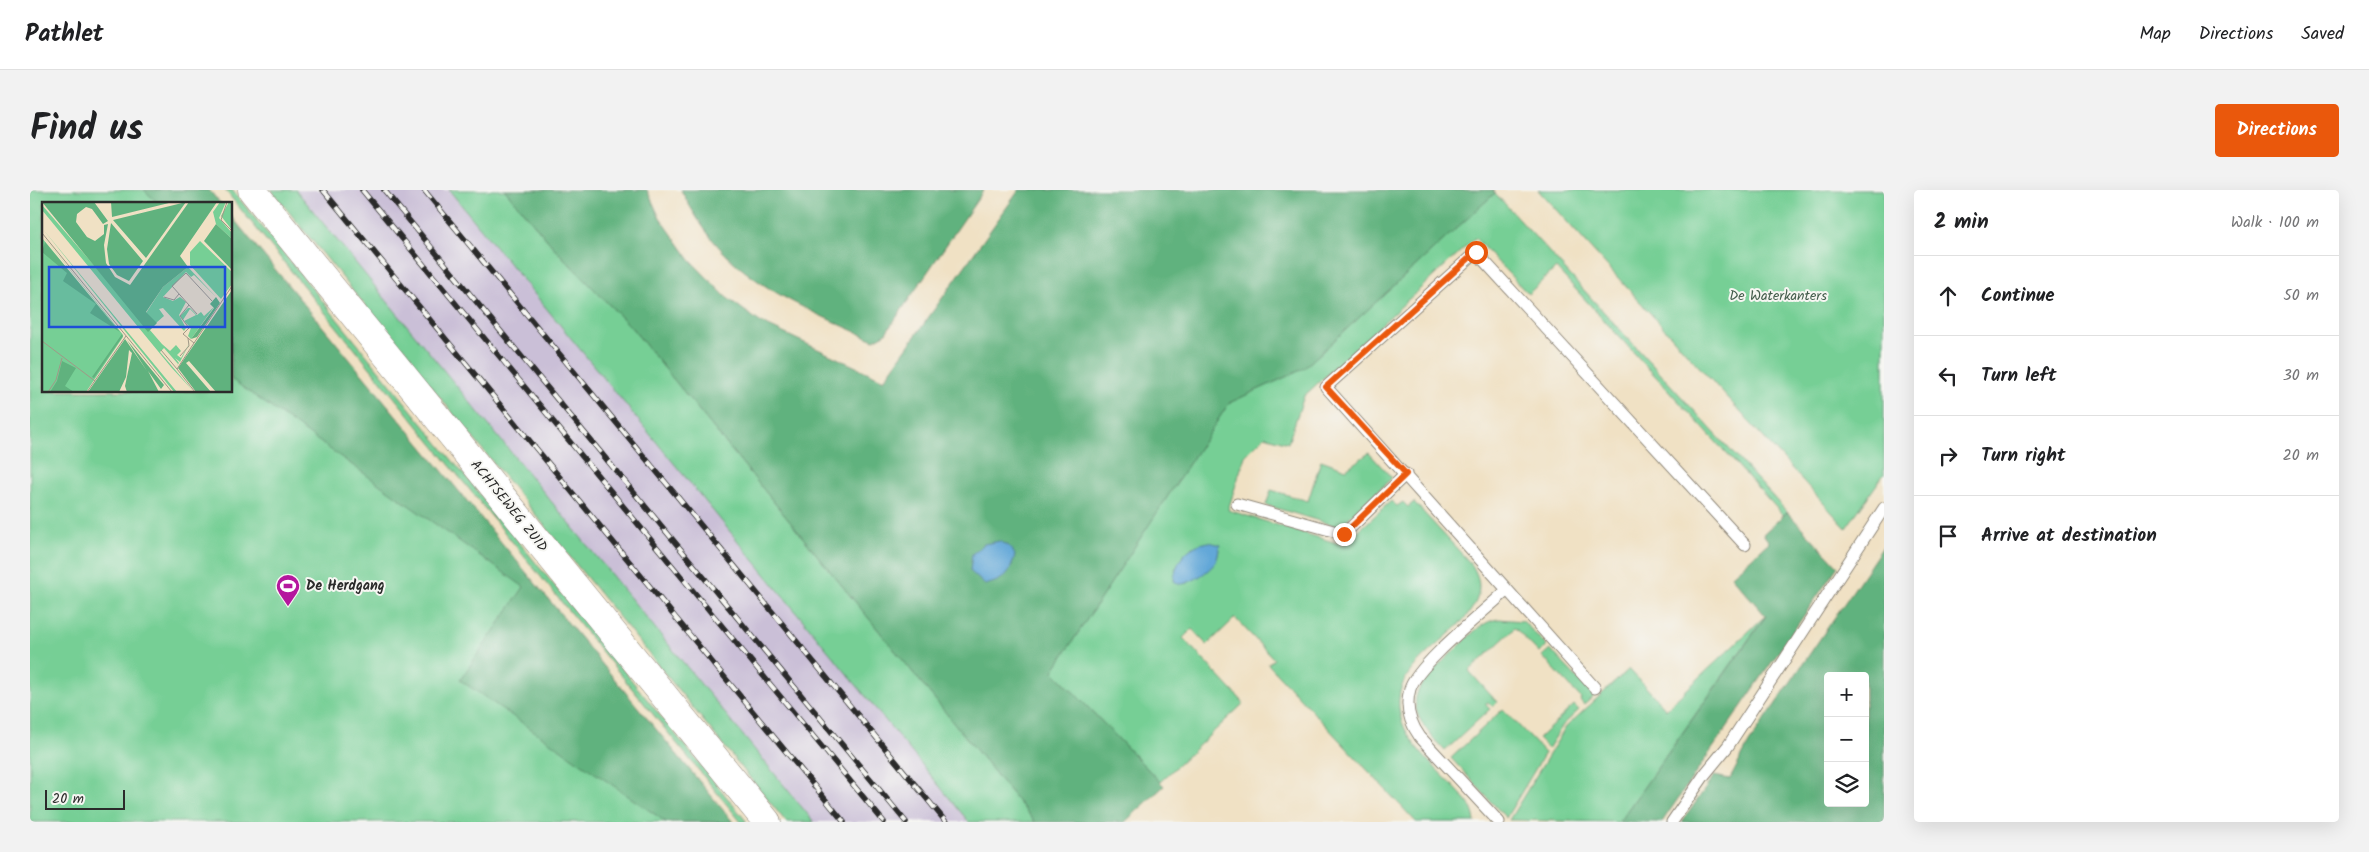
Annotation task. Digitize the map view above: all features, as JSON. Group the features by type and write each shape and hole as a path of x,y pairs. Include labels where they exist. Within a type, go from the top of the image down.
{"street":[{"name":"ACHTSEWEG ZUID","path":"252,190 766,822"}],"lane":[{"path":"1595,688 1506,591 1406,474 1326,387 1476,252 1745,545"},
{"path":"1237,504 1344,534 1406,474"},
{"path":"1672,822 1705,774 1728,746 1884,508"},
{"path":"1499,822 1420,736 1414,728 1408,707 1410,688 1422,669 1506,591"}],"shaded area":[{"path":"281,190 505,190 1035,822 796,822"}],"green space":[{"name":"De Herdgang","path":"30,190 204,190 213,202 42,202 42,392 232,392 232,224 723,822 30,822"},
{"path":"144,190 209,190 219,202 157,202"},
{"path":"225,190 232,190 747,822 741,822"},
{"path":"271,190 296,190 814,822 786,822"},
{"path":"449,190 505,190 555,249 631,327 1035,822 969,822"},
{"path":"505,190 647,190 659,216 690,260 726,297 760,322 884,380 1019,190 1493,190 1495,193 1303,369 1229,403 1053,671 1164,786 1125,822 1035,822 631,327 555,249"},
{"path":"681,190 984,190 885,334 874,340 811,311 770,289 751,276 733,262 712,239"},
{"name":"De Waterkanters","path":"1538,190 1884,190 1884,474 1846,528"},
{"path":"1495,193 1787,512 1783,515 1556,268 1528,294 1475,238 1304,396 1288,443 1265,436 1245,456 1228,510 1343,545 1391,501 1397,506 1403,502 1408,507 1414,502 1472,565 1479,584 1476,601 1467,616 1408,675 1400,692 1399,707 1402,721 1416,747 1466,801 1473,812 1475,822 1416,822 1268,664 1274,659 1235,618 1207,645 1192,629 1183,638 1244,703 1160,782 1053,671 1229,403 1303,369","holes":["1192,547 1219,547 1216,560 1212,565 1185,584 1175,569"]},
{"path":"232,217 733,822 666,822 460,680 524,587 232,380"},
{"path":"1369,453 1392,478 1339,527 1266,505 1271,490 1308,501 1321,460 1346,469"},
{"path":"1787,512 1838,566 1662,822 1619,822 1766,616 1731,576 1769,542 1763,534"},
{"path":"1884,545 1884,822 1682,822 1714,776 1730,779 1749,743"},
{"path":"1766,615 1619,822 1509,820 1566,727 1629,669 1666,709"},
{"path":"1499,619 1523,621 1547,646 1539,653 1515,628 1469,671 1497,702 1493,707 1488,702 1485,704 1490,709 1445,751 1430,734 1416,708 1416,697 1420,687 1441,663 1481,626"},
{"path":"1550,649 1594,696 1584,705 1580,700 1581,698 1542,656"},
{"path":"1574,705 1579,710 1563,725 1548,749 1538,739"},
{"path":"1503,709 1545,753 1506,818 1451,758"}],"water":[{"path":"1000,541 1011,548 1015,555 1013,562 1002,579 985,585 970,571 972,554 984,544"},
{"path":"1209,542 1221,545 1217,559 1211,568 1188,582 1178,584 1174,581 1177,566 1184,554 1195,546"}],"railway":[{"path":"323,190 844,822"},
{"path":"362,190 884,822"},
{"path":"384,190 906,822"},
{"path":"424,190 946,822"}],"place":[{"name":"De Herdgang","path":"288,607"}],"route":[{"path":"1344,534 1406,474 1326,387 1476,252"}]}
